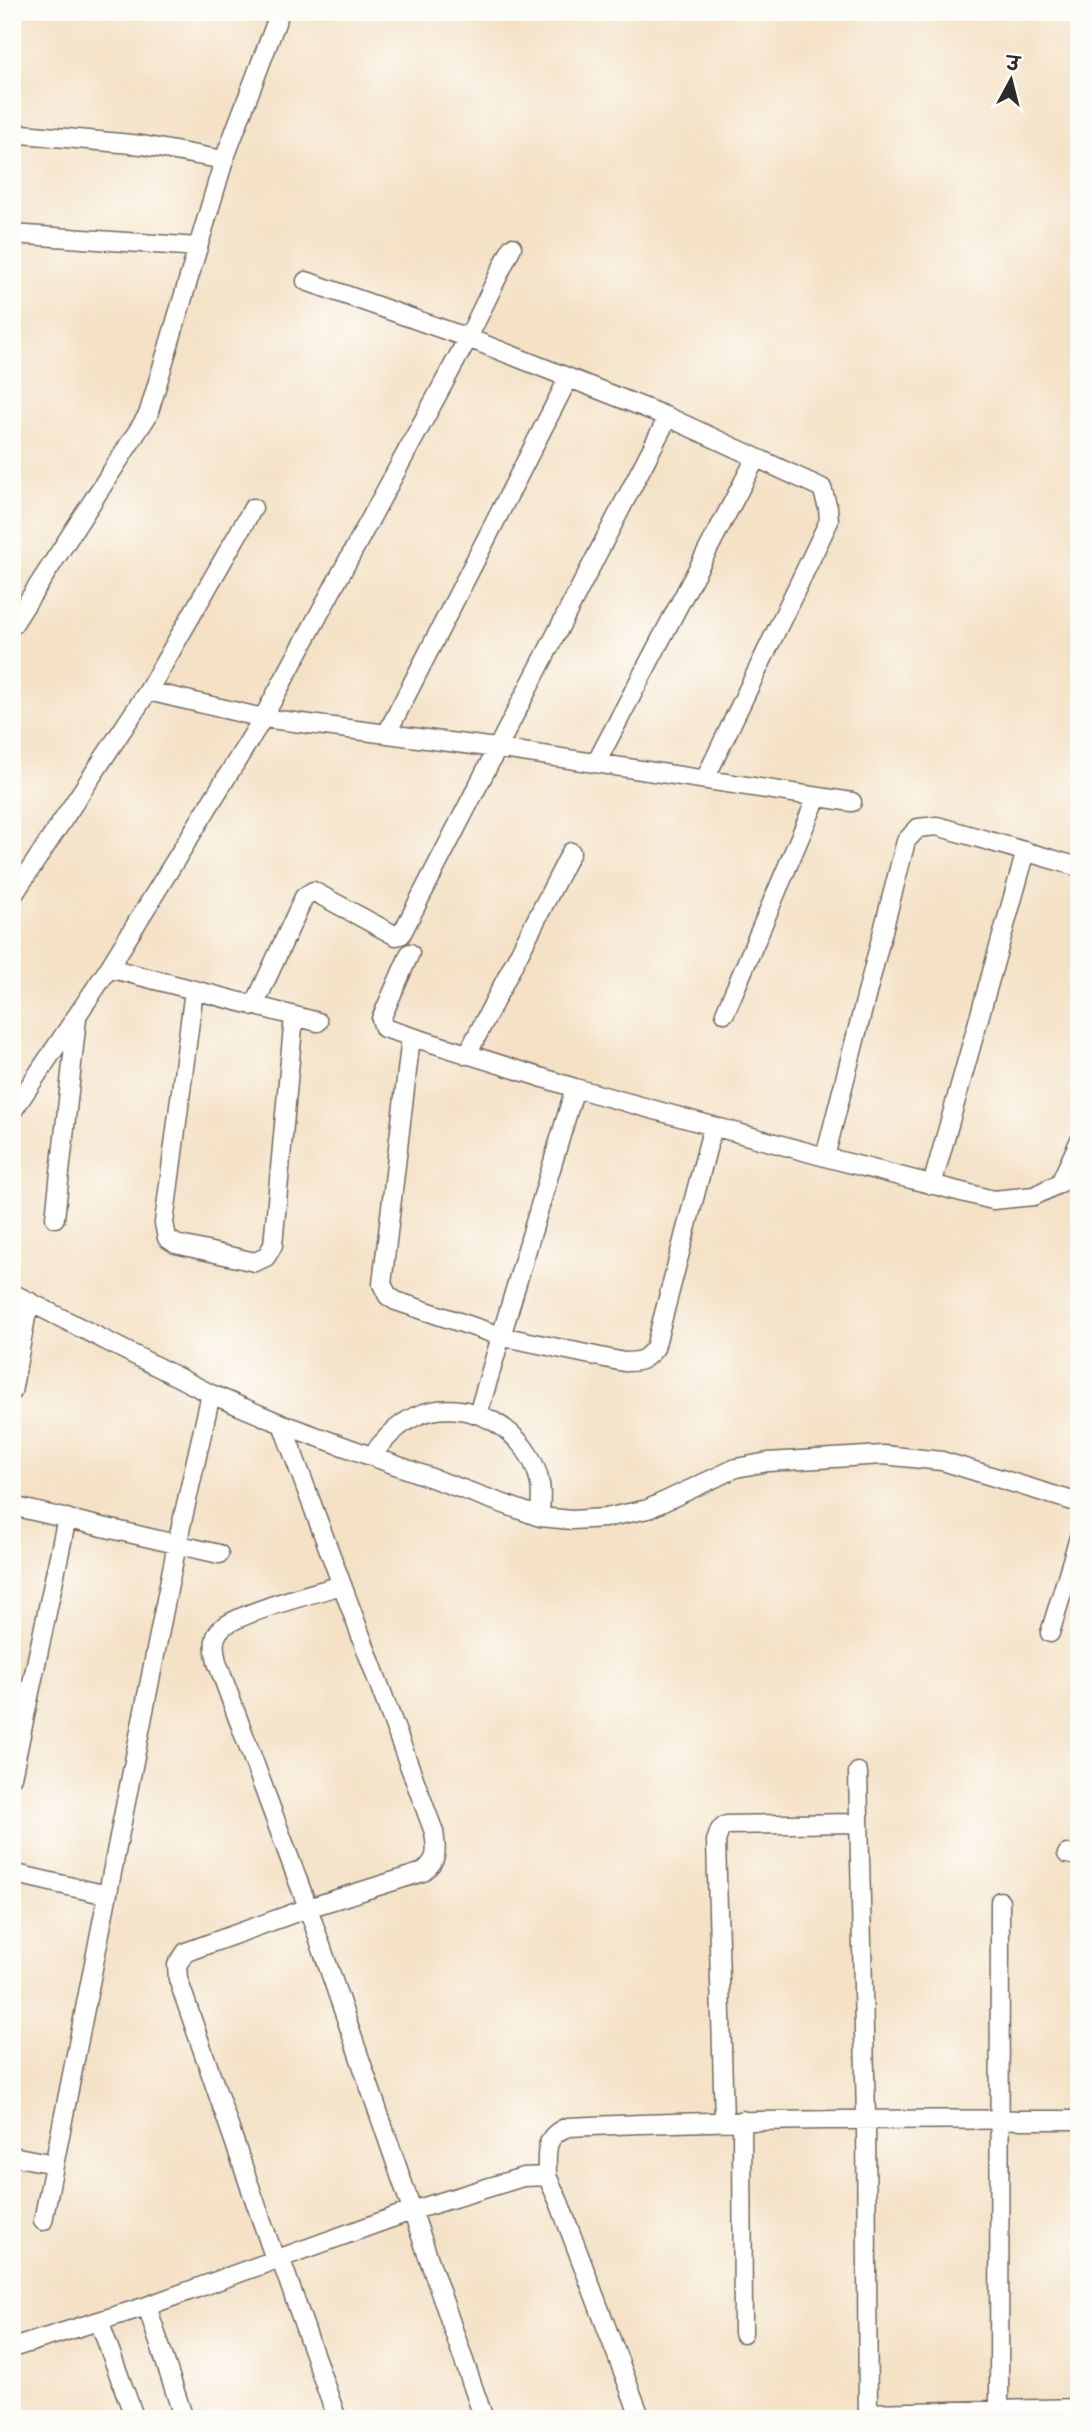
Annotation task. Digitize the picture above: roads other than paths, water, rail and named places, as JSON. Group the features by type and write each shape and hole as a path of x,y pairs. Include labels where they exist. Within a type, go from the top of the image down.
{"street":[{"path":"12,626 148,415 224,160 280,12"},
{"path":"12,133 142,145 224,160"},
{"path":"12,234 198,247"},
{"path":"12,1112 109,968 263,718 468,338 512,247"},
{"path":"306,281 468,338 668,417 822,488 829,522 705,779"},
{"path":"387,733 568,379"},
{"path":"254,1006 304,897 313,891 396,936 401,934 668,417"},
{"path":"596,763 756,458"},
{"path":"12,897 148,691 253,508"},
{"path":"148,691 263,718 496,748 852,802"},
{"path":"725,1013 817,797"},
{"path":"825,1157 906,841 919,828 937,826 1079,867"},
{"path":"932,1185 1026,851"},
{"path":"467,1055 571,852"},
{"path":"410,953 381,1019 384,1028 575,1088 993,1200 1034,1196 1060,1183 1079,1142"},
{"path":"109,968 318,1022"},
{"path":"194,990 164,1223 167,1238 176,1244 254,1262 266,1257 273,1245 294,1016"},
{"path":"55,1218 77,1016"},
{"path":"411,1037 382,1284 388,1296 396,1301 501,1336 624,1362 641,1362 645,1359 655,1348 713,1126"},
{"path":"478,1413 575,1088"},
{"path":"12,1293 211,1394 282,1424 540,1517 572,1520 605,1518 648,1509 736,1468 768,1462 884,1455 942,1461 1079,1503"},
{"path":"12,1392 29,1301"},
{"path":"43,2221 177,1544 211,1394"},
{"path":"372,1455 391,1431 417,1415 447,1409 478,1413 507,1429 528,1453 540,1484 540,1517"},
{"path":"282,1424 434,1832 437,1848 433,1864 423,1872 308,1908 186,1952 177,1965 178,1979 337,2419"},
{"path":"12,1506 219,1554"},
{"path":"12,1777 67,1518"},
{"path":"1050,1633 1079,1537"},
{"path":"342,1585 244,1616 220,1630 213,1646 308,1908 484,2419"},
{"path":"858,1772 866,2118 868,2416 999,2414 1079,2408"},
{"path":"743,2333 716,1841 720,1830 726,1825 859,1823"},
{"path":"12,1873 107,1895"},
{"path":"999,2414 1000,1901"},
{"path":"641,2419 547,2170 550,2138 555,2132 568,2127 733,2120 1079,2120"},
{"path":"12,2156 54,2164"},
{"path":"12,2348 279,2261 411,2211 547,2170"},
{"path":"147,2306 184,2419"},
{"path":"99,2321 135,2419"}]}
